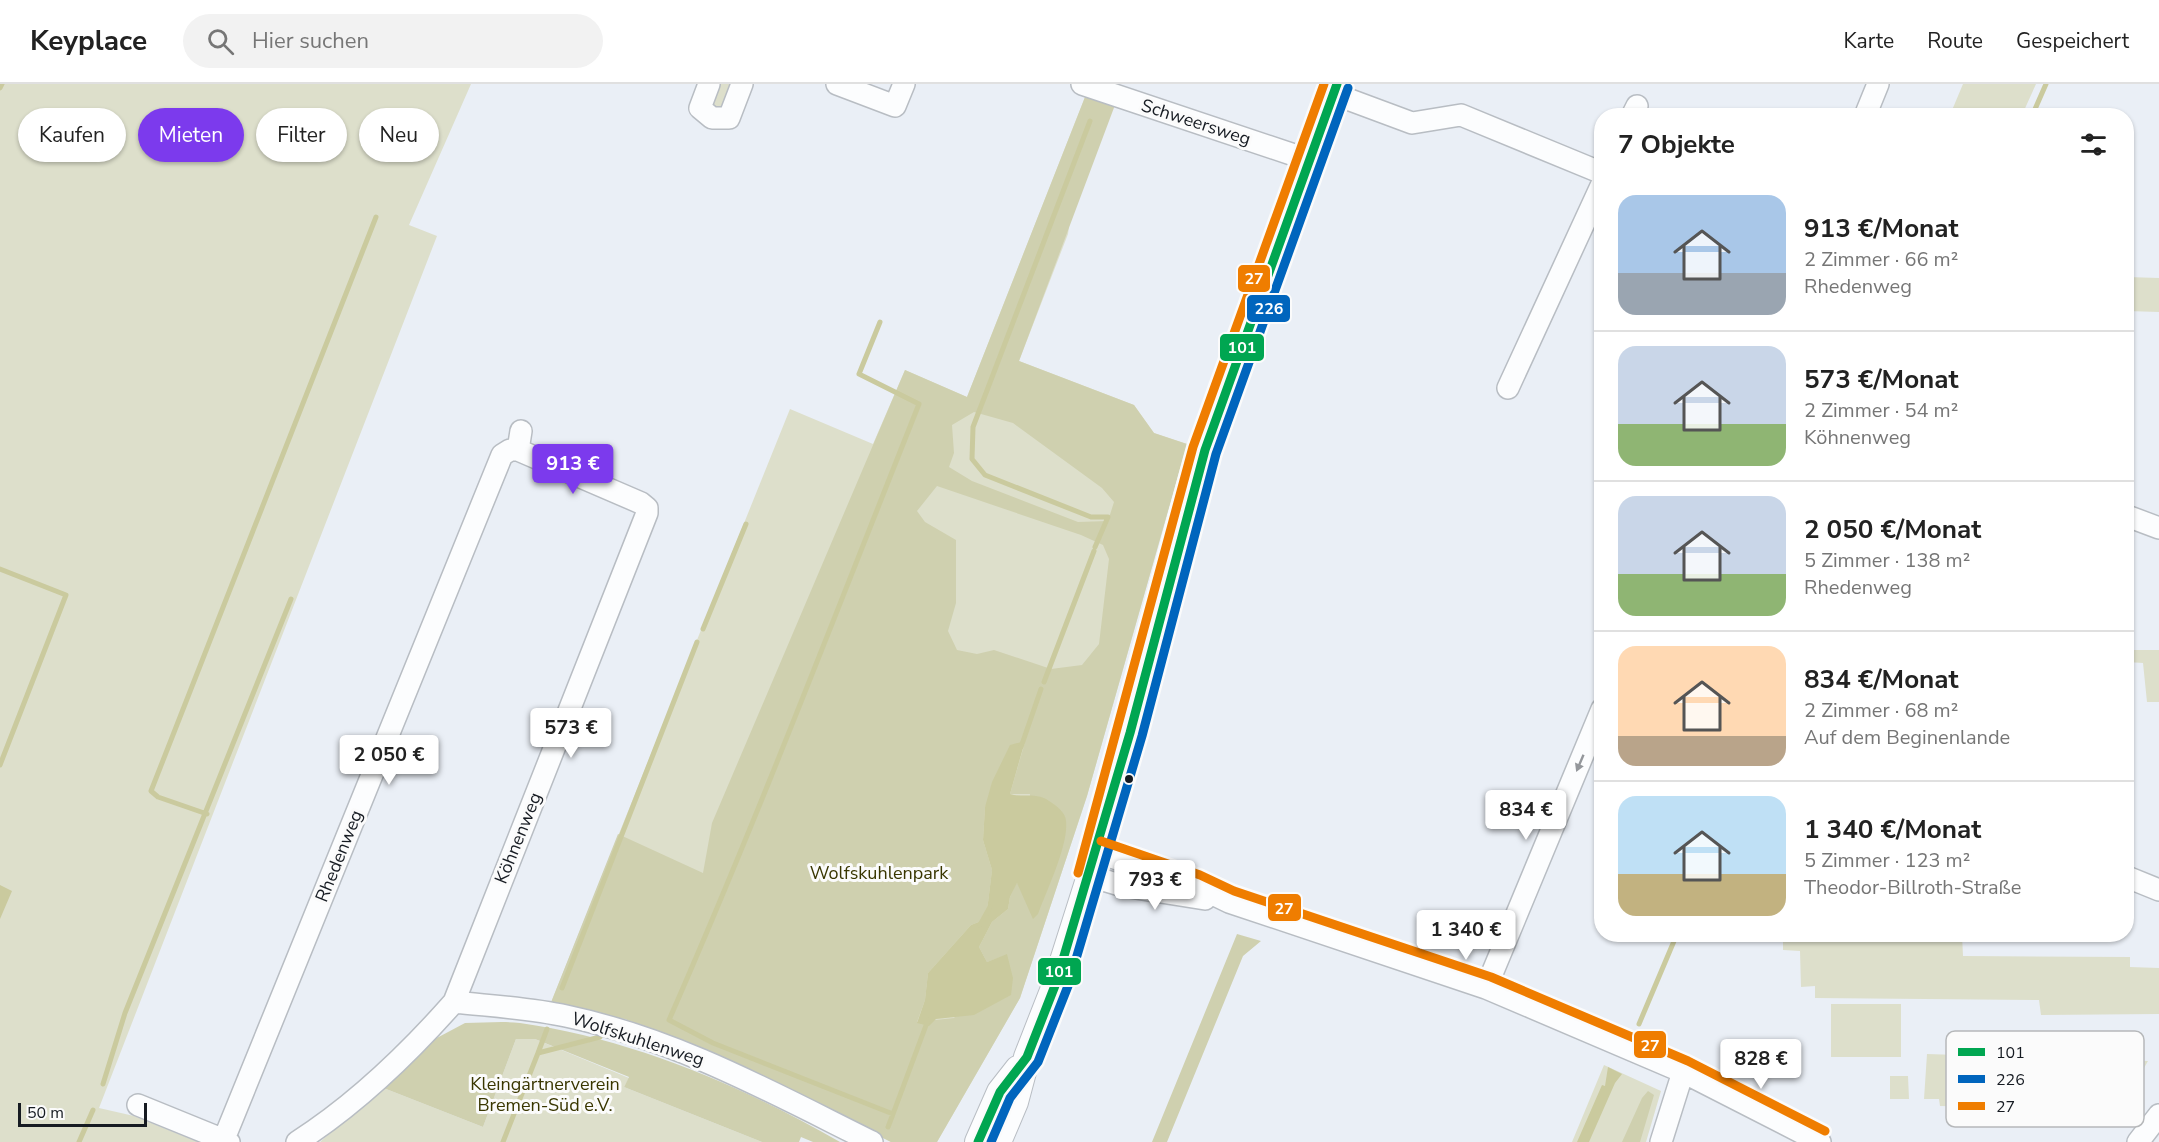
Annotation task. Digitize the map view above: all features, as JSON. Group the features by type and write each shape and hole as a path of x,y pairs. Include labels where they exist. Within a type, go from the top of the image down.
{"main road":[{"path":"998,1142 1015,1102 1027,1057 1056,983 1093,864 1205,450 1336,89"},
{"path":"978,1142 1000,1092 1027,1057"}],"street":[{"path":"709,84 700,108 712,118 729,118 742,84"},
{"path":"837,84 895,106 904,84"},
{"name":"Schweersweg","path":"1082,84 1309,160"},
{"path":"1868,108 1878,84"},
{"path":"1336,89 1412,123 1461,115 1594,170"},
{"path":"1508,388 1594,201"},
{"name":"Rhedenweg","path":"227,1141 502,455 520,441 647,508"},
{"name":"Köhnenweg","path":"454,1002 647,508"},
{"path":"2134,519 2159,528"},
{"path":"1486,988 1594,729"},
{"path":"1093,864 1196,886 1229,902 1486,988 1683,1072 1820,1142"},
{"path":"2134,880 2159,890"},
{"path":"297,1142 323,1125 348,1103 429,1030 454,1002"},
{"name":"Wolfskuhlenweg","path":"454,1002 565,1015 627,1032 725,1068 872,1142"},
{"path":"1661,1142 1683,1072"},
{"path":"138,1105 227,1141"},
{"path":"2138,1142 2159,1115"}],"green space":[{"path":"0,84 471,84 439,157 439,108 359,108 359,162 437,162 409,225 437,236 99,1108 134,1116 198,1142 0,1142"},
{"path":"720,84 734,84 724,109 716,110 712,103"},
{"path":"1963,84 2036,84 2025,108 1953,108"},
{"name":"Wolfskuhlenpark","path":"1087,92 1068,234 1019,361 1134,405 1154,433 1187,444 1087,796 1020,998 937,1142 891,1142 727,1059 625,1019 550,1005 790,409 873,444 905,370 967,397"},
{"name":"Wolfskuhlenpark","path":"1087,92 1115,105 1019,361 1134,405 1154,433 1187,444 1087,796 1020,998 937,1142 891,1142 727,1059 625,1019 550,1005 618,834 703,873 712,823 905,370 967,397","holes":["974,412 1013,423 1102,488 1114,502 1108,521 1078,522 972,481 949,467 954,453 952,425","937,486 1081,535 1103,545 1109,559 1099,644 1082,665 1051,669 994,650 977,654 957,650 948,631 956,603 956,540 925,522 917,511","1025,742 1010,794 1030,794 1025,899 1017,882 1010,897 1008,909 992,922 979,947 987,962 1006,955 954,1018 917,1022 925,1000 928,973 971,925 986,919 992,870 983,840 985,807"]},
{"path":"2134,277 2159,278 2159,312 2134,311"},
{"path":"2134,650 2159,650 2159,702 2147,702 2143,663 2134,662"},
{"path":"1237,934 1261,941 1243,956 1167,1142 1152,1142"},
{"path":"1783,942 1962,942 1963,956 2130,957 2130,967 2159,968 2159,1014 2041,1015 2039,1000 1815,998 1815,986 1801,987 1800,951 1783,950"},
{"path":"1831,1004 1901,1004 1901,1057 1831,1057"},
{"path":"465,1023 520,1023 562,1030 645,1053 765,1102 840,1142 813,1142 801,1137 799,1142 762,1142 624,1087 629,1077 535,1039 516,1039 483,1127 381,1087 433,1040"},
{"name":"Kleingärtnerverein Bremen-Süd e.V.","path":"516,1039 535,1039 629,1078 624,1087 762,1142 320,1142 381,1087 483,1127"},
{"path":"1927,1054 1946,1055 1946,1106 1940,1106 1939,1099 1924,1099"},
{"path":"1604,1065 1661,1091 1646,1142 1572,1142"},
{"path":"1890,1076 1908,1076 1909,1099 1890,1099"},
{"path":"1648,1091 1654,1095 1640,1142 1622,1142 1642,1098"}],"shaded area":[{"path":"1025,741 1010,794 1044,798 1052,803 1064,815 1066,831 1061,855 1038,914 1033,919 1017,883 1010,897 1008,909 992,922 979,947 987,962 1007,954 1013,978 1011,995 974,1015 936,1019 929,1026 917,1023 925,1000 928,973 971,925 986,919 992,870 983,840 985,807 992,782 1010,745"},
{"path":"0,885 12,891 0,919"},
{"path":"1608,1067 1622,1074 1615,1083 1589,1142 1577,1142 1602,1085 1605,1086"}],"waterway":[{"path":"0,88 2,84"},
{"path":"2036,108 2046,84"},
{"path":"1090,121 973,427 972,459 985,475 1091,517 1108,517 1095,547"},
{"path":"207,814 158,797 151,791 376,217"},
{"path":"880,322 859,374 919,404 766,790 669,1020 713,1043 893,1114 928,1020"},
{"path":"703,629 746,524"},
{"path":"1044,682 1094,551"},
{"path":"0,569 66,595 0,765"},
{"path":"103,1084 125,1013 291,599"},
{"path":"562,988 697,642"},
{"path":"1021,747 1041,689"},
{"path":"980,925 990,907"},
{"path":"1639,1024 1674,942"},
{"path":"538,1053 547,1029"},
{"path":"503,1142 538,1053 600,1037"},
{"path":"79,1142 93,1110"},
{"path":"888,1127 893,1114"}],"transit line":[{"name":"27","path":"1078,873 1193,447 1324,84"},
{"name":"101","path":"978,1142 1000,1092 1027,1057 1056,983 1130,733 1205,450 1337,84"},
{"name":"226","path":"991,1142 1010,1098 1038,1062 1068,986 1142,736 1216,454 1348,88"},
{"name":"27","path":"1101,841 1200,875 1234,891 1491,977 1688,1061 1825,1131"}]}
